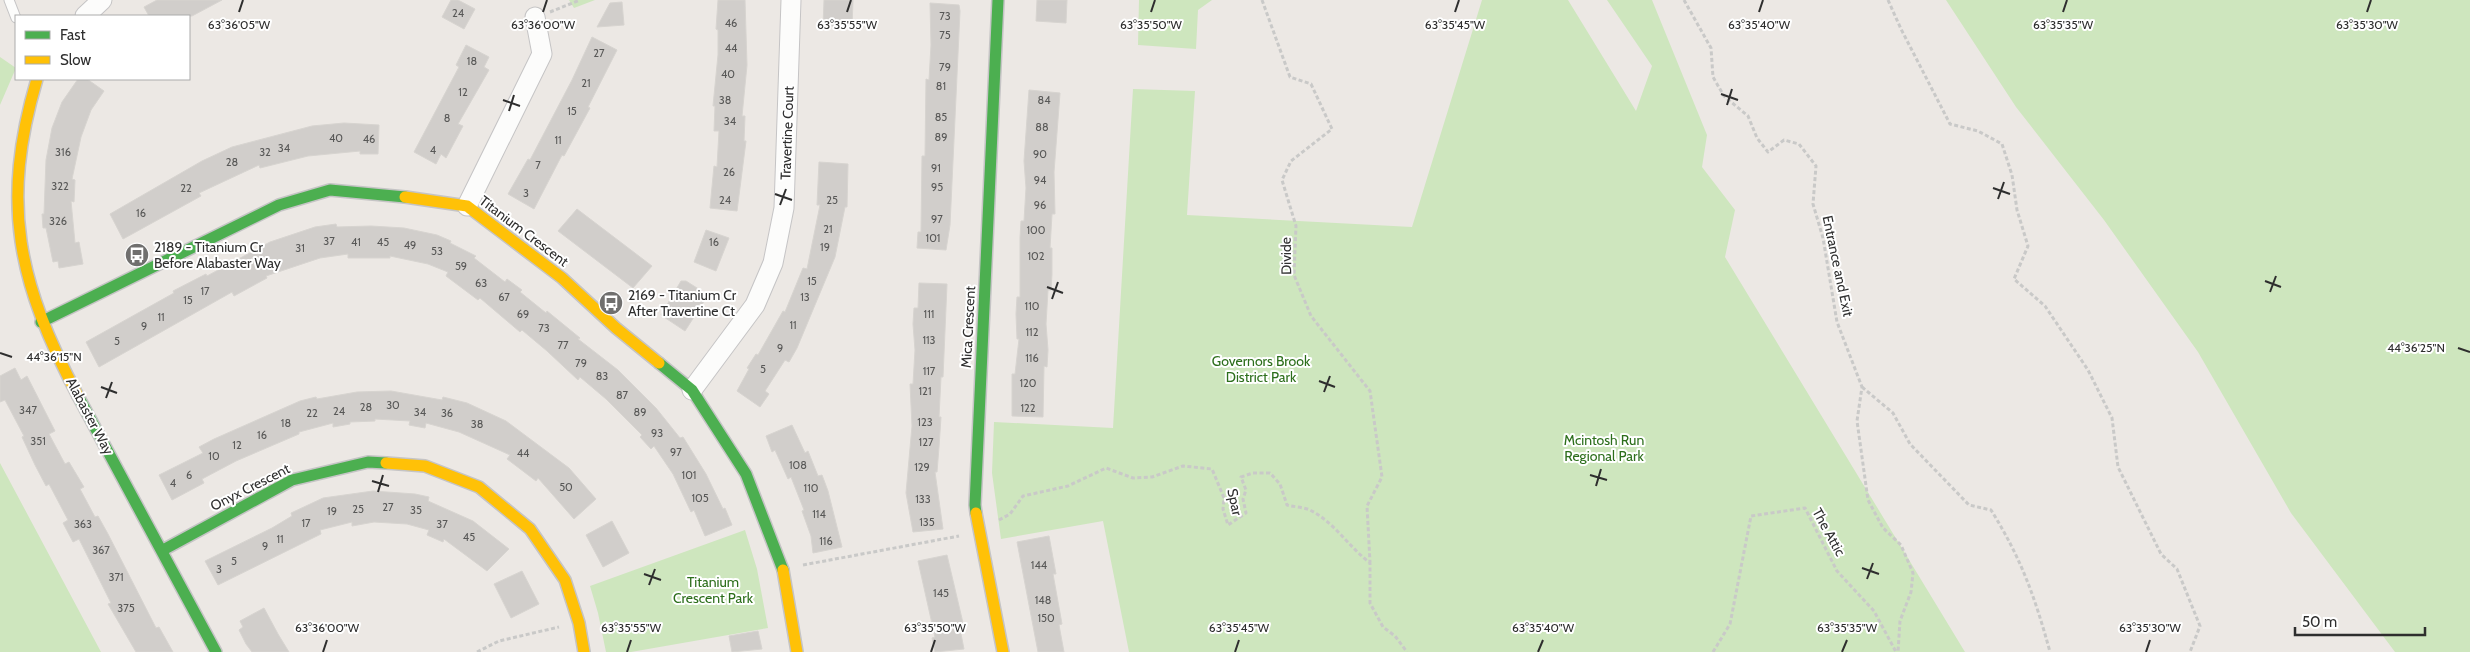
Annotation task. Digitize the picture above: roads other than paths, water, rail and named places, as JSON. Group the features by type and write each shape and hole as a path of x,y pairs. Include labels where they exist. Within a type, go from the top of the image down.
{"street":[{"path":"85,15 102,0"},
{"name":"Travertine Court","path":"692,390 755,305 773,263 784,208 791,0"},
{"name":"Mica Crescent","path":"998,0 975,505 1003,652"},
{"path":"467,206 542,54 536,17"},
{"name":"Alabaster Way","path":"37,80 24,107 12,158 9,206 21,272 42,322 90,419 163,550 216,652"},
{"name":"Titanium Crescent","path":"42,322 279,205 330,190 392,195 467,206 562,278 616,328 692,390 746,474 783,569 797,652"},
{"name":"Onyx Crescent","path":"163,550 292,480 368,462 424,466 479,487 530,529 565,580 579,623 584,652"}],"lane":[{"path":"9,0 15,15"}],"place":[{"name":"2189 - Titanium Cr Before Alabaster Way","path":"137,255"},
{"name":"2169 - Titanium Cr After Travertine Ct","path":"611,303"}],"park label":[{"name":"Governors Brook District Park","path":"1261,370"},
{"name":"Mcintosh Run Regional Park","path":"1604,448"},
{"name":"Titanium Crescent Park","path":"713,590"}]}
